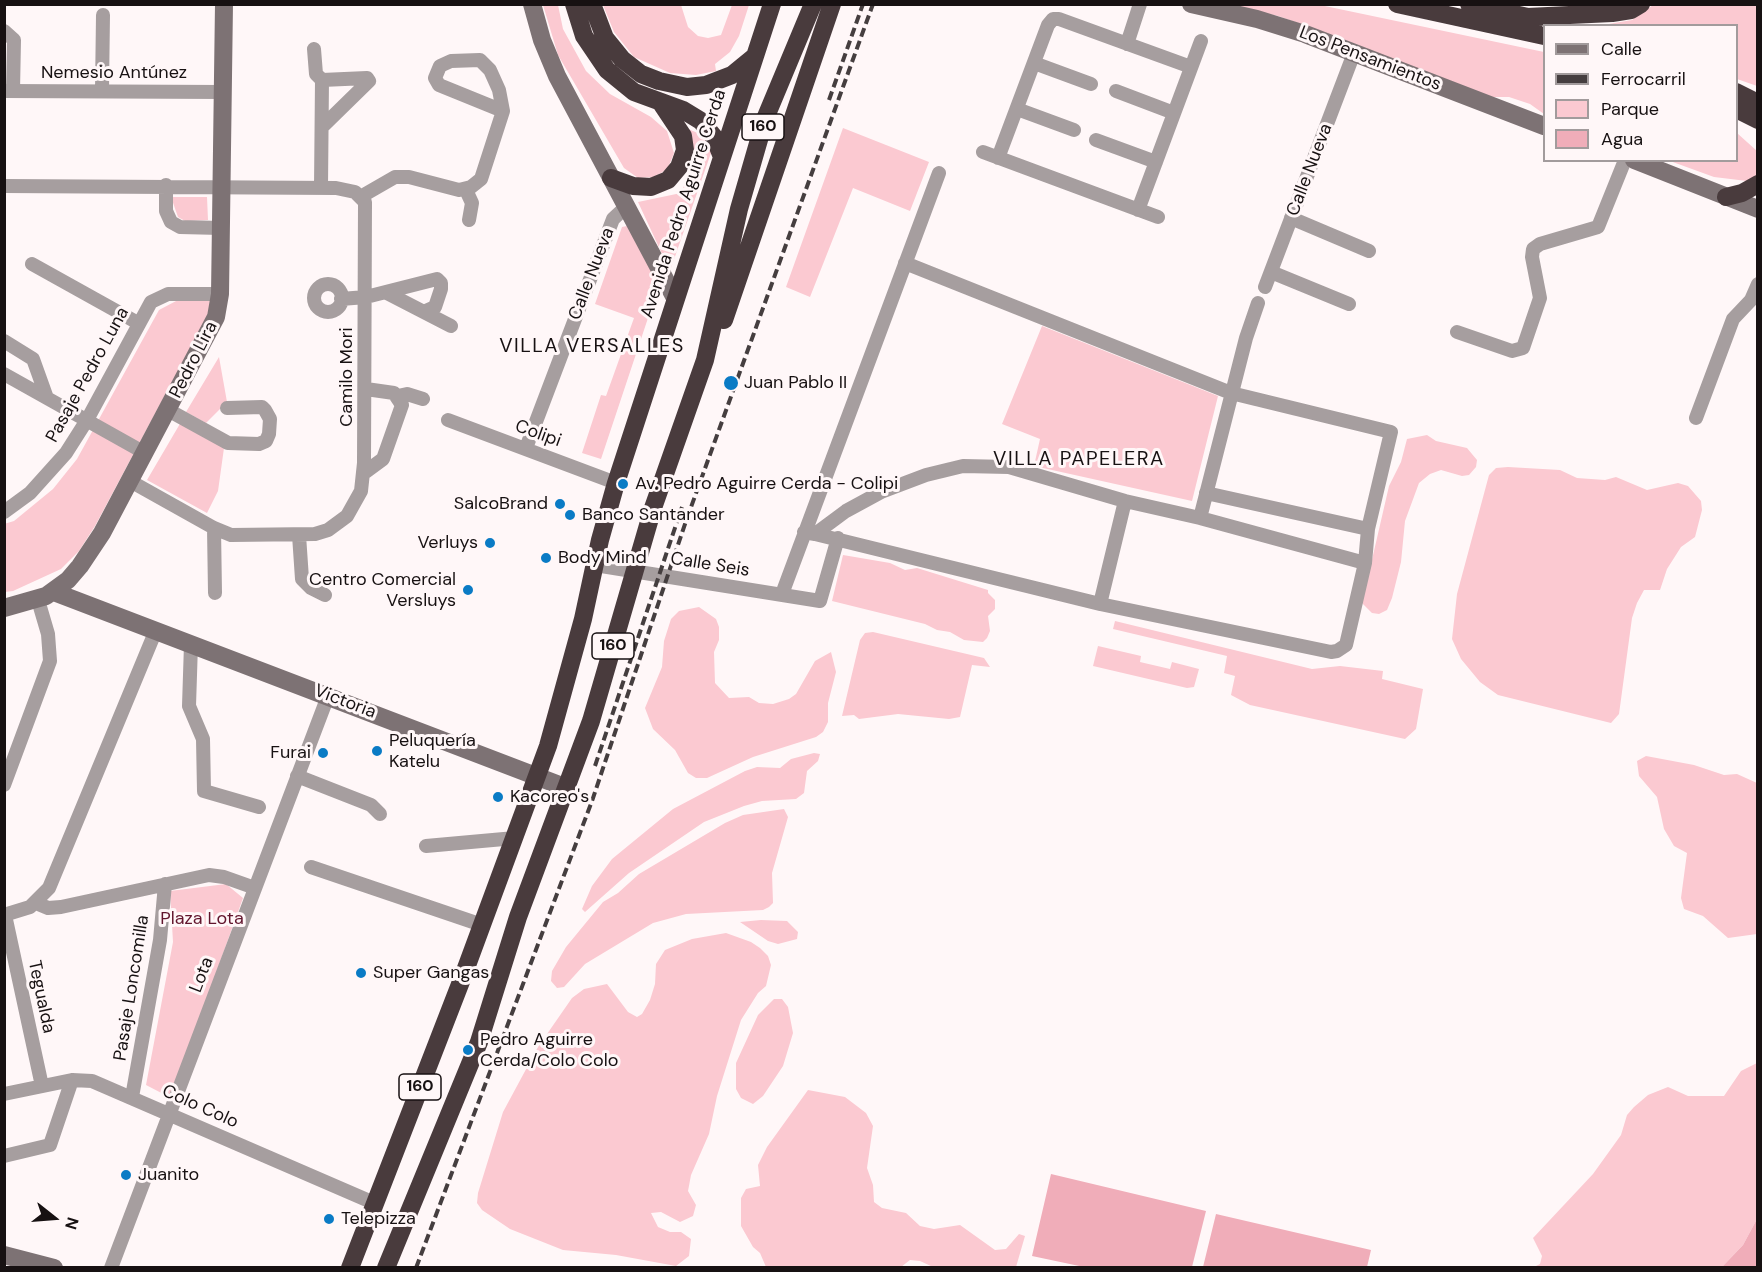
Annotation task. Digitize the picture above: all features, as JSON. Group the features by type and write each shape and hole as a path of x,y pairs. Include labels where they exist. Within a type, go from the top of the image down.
{"highway":[{"path":"574,4 584,36 598,60 624,85 661,103 683,110 701,122 714,137 722,157"},
{"path":"592,4 605,38 622,59 641,74 659,81 687,87 706,85 732,75 755,56"},
{"name":"Avenida Pedro Aguirre Cerda","path":"350,1268 482,926 537,776 569,672 616,483 772,4"},
{"name":"160","path":"386,1268 479,1042 518,917 567,788 597,699 660,487 705,360 739,209 765,119 813,4"},
{"path":"705,360 726,316 832,4"},
{"path":"1396,4 1543,36"},
{"path":"1469,4 1554,24"},
{"path":"1527,17 1612,13 1631,10 1641,4"},
{"path":"1738,93 1752,114"},
{"path":"612,178 633,186 651,187 668,180 680,167 685,150 683,136 661,103"},
{"path":"1726,197 1742,193 1758,184"}],"street":[{"name":"Pedro Lira","path":"4,608 38,600 54,591 75,574 130,481 211,331 219,306 220,294 224,4"},
{"name":"Calle Nueva","path":"532,4 542,40 557,76 675,298"},
{"path":"1127,44 1140,4"},
{"name":"Los Pensamientos","path":"1191,4 1278,25 1543,125"},
{"path":"102,90 103,15"},
{"path":"998,158 1048,25 1056,19 1191,67"},
{"path":"4,32 14,40 9,91"},
{"path":"1138,210 1202,40"},
{"path":"314,49 316,74 322,80 321,188"},
{"name":"Calle Nueva","path":"1265,287 1354,53"},
{"path":"4,186 166,185 321,188 351,190 362,196 389,178 402,176 451,189 466,190 481,179 503,111 499,90 490,70 483,62 475,59 451,61 437,70 436,82 443,88 503,111"},
{"path":"1034,63 1091,84"},
{"path":"322,80 367,78 369,81 322,127"},
{"name":"Nemesio Antúnez","path":"9,91 223,92"},
{"path":"1116,91 1174,113"},
{"path":"1017,109 1074,130"},
{"path":"1096,140 1156,162"},
{"path":"983,152 1158,217"},
{"path":"1457,332 1512,351 1523,348 1540,298 1532,257 1533,249 1540,244 1598,227 1624,162"},
{"path":"1639,162 1726,197 1753,204"},
{"path":"782,594 810,533 939,173"},
{"path":"166,185 166,212 171,222 180,227 221,228"},
{"path":"466,190 472,203 469,220"},
{"name":"Camilo Mori","path":"130,481 214,528 238,536 299,535 328,530 347,516 358,499 364,473 366,207 362,196"},
{"name":"Calle Nueva","path":"526,448 613,219 627,206"},
{"path":"1291,218 1370,251"},
{"path":"810,533 838,538 1100,604 1337,651 1346,645 1365,563 1368,529 1391,432 1231,393 905,263"},
{"path":"32,264 138,323"},
{"path":"1271,272 1349,304"},
{"path":"340,299 387,293 437,279 441,283 441,289 435,307 426,311"},
{"path":"1696,418 1733,319 1751,300 1758,284"},
{"path":"387,293 426,311 433,318 451,326"},
{"name":"Pasaje Pedro Luna","path":"4,512 30,493 55,467 87,420 150,302 162,295 220,294"},
{"path":"1200,518 1231,393 1251,320 1258,303"},
{"path":"4,341 33,359 47,398"},
{"path":"4,374 145,453"},
{"path":"366,389 387,390 398,396 407,394 423,399"},
{"path":"364,473 379,464 386,453 401,409 398,396"},
{"path":"168,410 228,443 259,444 266,441 270,419 262,407 227,408"},
{"name":"Colipi","path":"448,420 616,483"},
{"path":"810,533 881,492 936,472 963,466 1009,467 1125,501 1200,518 1365,563"},
{"path":"1206,493 1368,529"},
{"path":"1100,604 1125,501"},
{"path":"214,528 215,593"},
{"path":"299,535 302,579 311,588 325,595"},
{"name":"Calle Seis","path":"595,565 820,601 838,538"},
{"name":"Victoria","path":"54,591 567,788"},
{"path":"4,785 50,661 48,634 38,600"},
{"path":"5,915 24,910 36,903 54,880 156,630"},
{"path":"191,644 189,706 204,744 204,790 259,807"},
{"name":"Lota","path":"111,1268 328,696"},
{"path":"297,776 368,804 380,814"},
{"path":"426,846 515,838"},
{"path":"311,867 482,926"},
{"path":"36,903 54,908 217,875 255,888"},
{"name":"Pasaje Loncomilla","path":"132,1097 160,940 165,884"},
{"name":"Tegualda","path":"5,915 42,1086"},
{"path":"4,1156 50,1145 72,1080"},
{"name":"Colo Colo","path":"4,1094 72,1080 92,1082 132,1097 374,1203"},
{"path":"4,1255 54,1268"}],"green space":[{"path":"543,5 558,5 563,29 586,71 610,94 651,117 667,131 674,153 668,168 653,177 638,178 624,168 558,55"},
{"path":"603,5 681,5 688,27 698,36 708,38 721,35 732,5 749,5 739,36 730,52 715,64 716,71 696,75 670,73 634,57 614,32"},
{"path":"1226,5 1320,5 1543,52 1543,113 1530,104 1509,97 1488,97 1278,16"},
{"path":"1653,5 1757,5 1757,86 1738,79 1738,24 1609,24 1632,20"},
{"path":"686,128 700,134 709,142 712,150 670,271 638,202 681,193 694,161 693,144"},
{"path":"843,128 929,162 910,211 853,188 810,297 786,287"},
{"path":"1738,134 1757,151 1757,175 1747,181 1714,177 1673,162 1738,162"},
{"path":"171,197 207,197 208,220 185,221 178,217"},
{"path":"627,226 657,282 657,291 601,459 582,453 601,395 606,396 634,318 595,304 622,227"},
{"path":"209,299 212,307 95,526 79,551 61,569 13,591 5,592 4,524 14,521 53,489 77,459 159,310 178,300"},
{"path":"1042,326 1218,396 1192,501 1034,466 1040,439 1002,424"},
{"path":"219,357 227,402 206,423 186,412"},
{"path":"181,422 224,448 218,491 207,513 147,480"},
{"path":"1427,435 1436,441 1467,448 1477,460 1476,467 1469,475 1462,476 1441,470 1430,474 1419,483 1405,521 1401,562 1392,598 1387,610 1379,614 1372,613 1362,603 1389,486 1401,462 1407,439"},
{"path":"1496,468 1560,470 1577,478 1605,480 1616,477 1647,490 1678,483 1688,486 1701,501 1702,510 1695,537 1681,547 1667,569 1660,590 1644,590 1637,603 1632,618 1619,714 1611,723 1498,695 1480,682 1461,659 1452,639 1457,594 1489,475"},
{"path":"843,555 890,563 905,570 917,568 988,590 995,600 995,609 988,616 990,631 987,638 983,642 964,640 950,632 937,630 925,624 832,601"},
{"path":"699,607 716,619 719,627 719,640 714,652 715,683 729,698 749,697 759,703 773,704 789,699 796,694 815,661 831,652 836,672 828,703 828,722 823,732 816,737 753,757 707,778 696,778 688,773 675,750 653,729 645,708 662,667 664,641 671,619 679,611"},
{"path":"1115,621 1312,669 1340,666 1383,671 1382,679 1423,689 1416,729 1405,739 1250,705 1231,695 1235,676 1224,673 1227,656 1113,629"},
{"path":"873,632 984,658 990,667 972,665 960,717 949,719 898,714 859,719 854,715 842,716 860,640 865,633"},
{"path":"1098,646 1141,656 1140,662 1170,669 1172,662 1199,669 1194,687 1187,688 1093,666"},
{"path":"814,753 820,754 818,761 807,771 804,793 796,799 762,801 704,822 629,873 585,912 582,909 592,886 612,859 673,809 745,771 757,767 780,768 791,759"},
{"path":"1646,756 1694,765 1724,775 1737,774 1757,783 1757,934 1728,938 1703,916 1684,909 1681,898 1687,853 1674,846 1664,829 1657,797 1639,776 1637,761"},
{"path":"784,809 788,817 772,873 773,903 769,907 763,910 686,914 653,923 585,964 564,987 557,988 551,981 552,971 566,947 603,902 618,893 639,874 725,823 743,815"},
{"name":"Plaza Lota","path":"226,884 243,898 171,1098 146,1085 173,942 170,891"},
{"path":"787,921 798,932 797,939 778,944 768,941 740,922"},
{"path":"726,933 751,942 760,948 768,956 771,965 766,986 758,993 741,1020 717,1096 709,1134 691,1175 688,1191 696,1205 693,1216 680,1222 661,1212 651,1213 658,1227 670,1232 681,1232 691,1239 689,1256 676,1266 616,1255 563,1250 510,1229 482,1210 477,1203 478,1193 503,1112 538,1047 572,998 584,989 607,984 628,1012 637,1017 642,1014 650,1000 655,984 656,964 665,950 692,939"},
{"path":"774,999 782,999 788,1007 793,1033 783,1066 763,1096 753,1104 741,1098 736,1089 736,1063 758,1015"},
{"path":"1757,1063 1757,1219 1743,1245 1722,1267 1532,1268 1540,1264 1542,1256 1533,1238 1593,1174 1621,1135 1627,1115 1634,1107 1648,1095 1668,1087 1688,1096 1724,1096 1741,1071"},
{"path":"808,1090 845,1097 866,1113 873,1126 867,1168 873,1185 874,1202 882,1208 906,1213 920,1226 934,1229 960,1225 995,1250 1006,1249 1019,1234 1025,1236 1016,1267 933,1267 920,1261 910,1260 901,1267 766,1267 760,1253 753,1247 741,1226 741,1198 746,1189 760,1186 758,1165 767,1147"}],"water":[{"path":"1051,1174 1206,1211 1192,1267 1084,1267 1032,1256"},
{"path":"1216,1214 1371,1250 1367,1267 1203,1267"},
{"path":"1757,1219 1757,1267 1722,1267 1743,1245"}],"railway":[{"path":"829,100 863,4"},
{"path":"416,1268 592,801 686,521 873,4"},
{"path":"595,766 682,507"}],"place":[{"name":"Juan Pablo II","path":"731,383"},
{"name":"Av. Pedro Aguirre Cerda - Colipi","path":"623,484"},
{"name":"SalcoBrand","path":"560,504"},
{"name":"Banco Santander","path":"570,515"},
{"name":"Verluys","path":"490,543"},
{"name":"Body Mind","path":"546,558"},
{"name":"Centro Comercial Versluys","path":"468,590"},
{"name":"Peluquería Katelu","path":"377,751"},
{"name":"Furai","path":"323,753"},
{"name":"Kacoreo's","path":"498,797"},
{"name":"Super Gangas","path":"361,973"},
{"name":"Pedro Aguirre Cerda/Colo Colo","path":"468,1050"},
{"name":"Juanito","path":"126,1175"},
{"name":"Telepizza","path":"329,1219"}],"district":[{"name":"VILLA VERSALLES","path":"592,347"},
{"name":"VILLA PAPELERA","path":"1079,460"}]}
